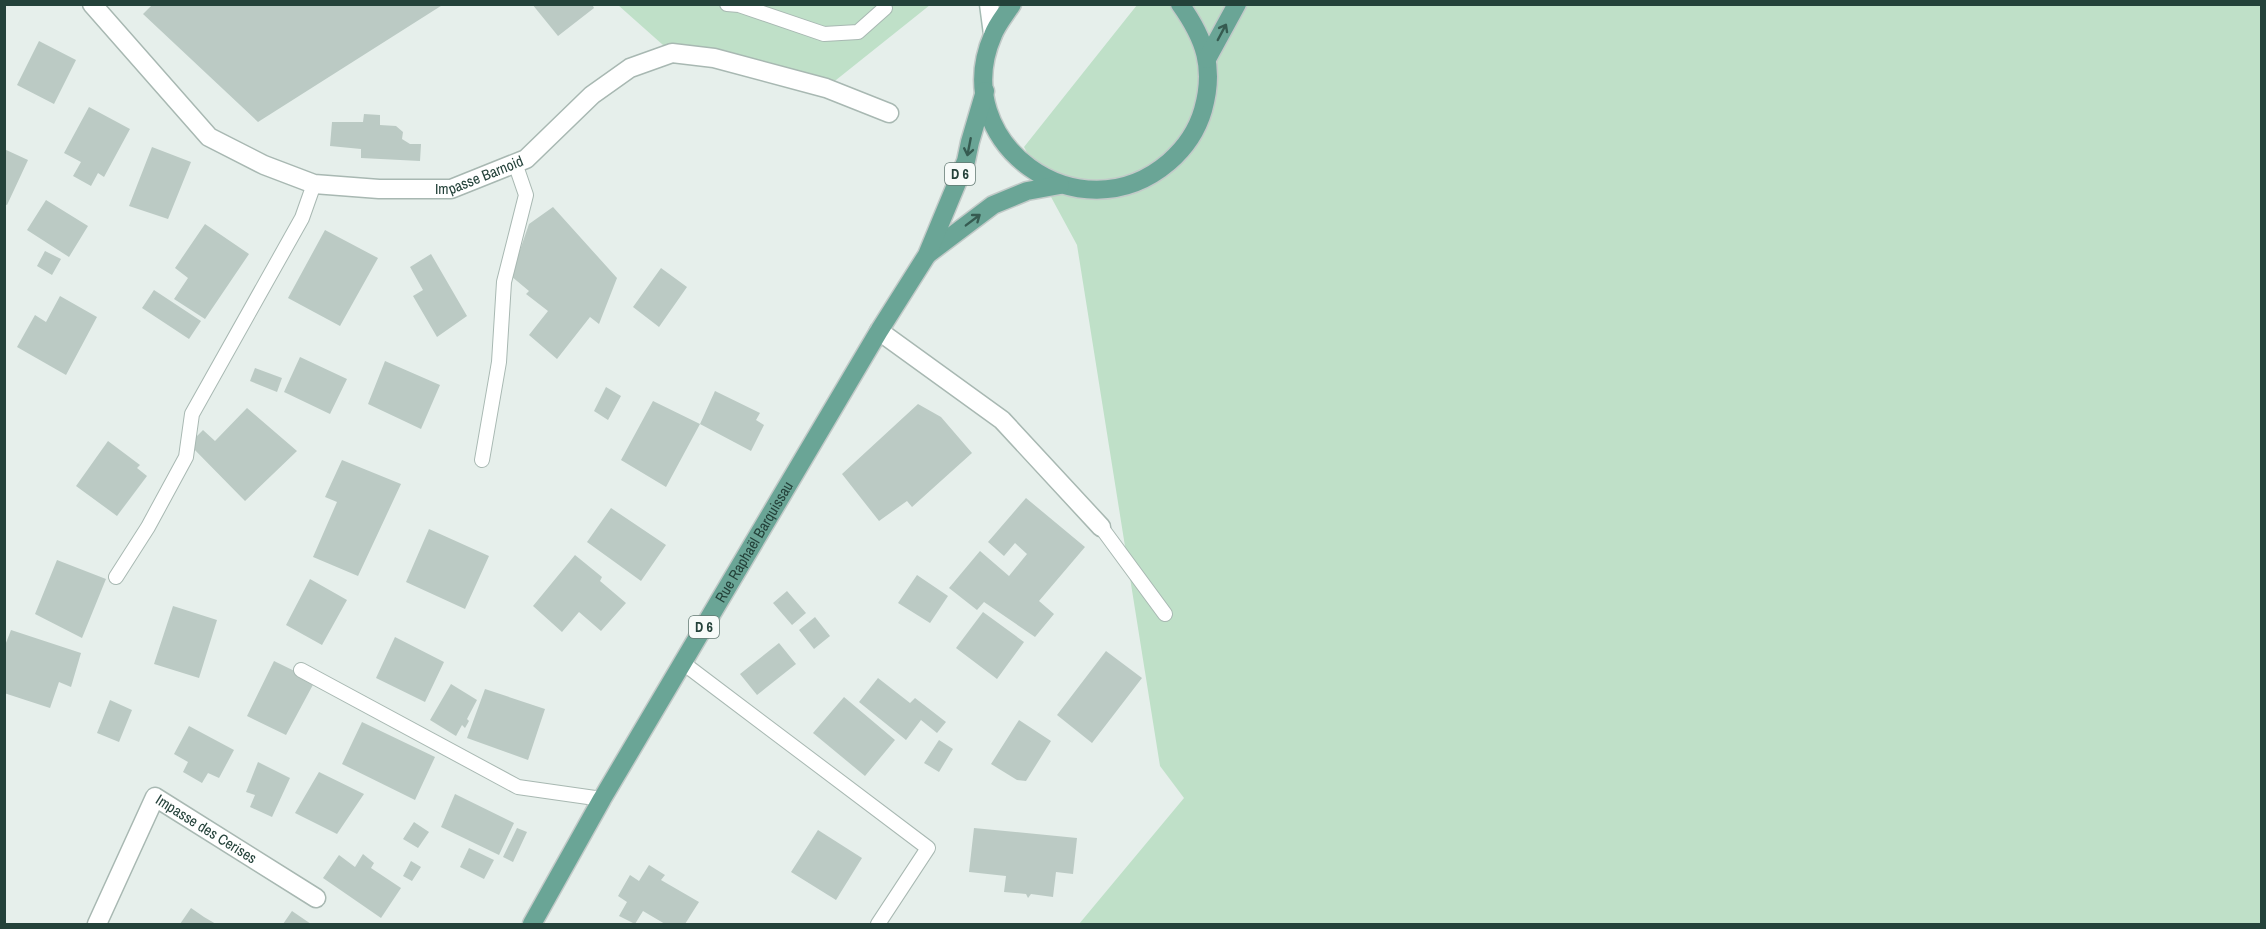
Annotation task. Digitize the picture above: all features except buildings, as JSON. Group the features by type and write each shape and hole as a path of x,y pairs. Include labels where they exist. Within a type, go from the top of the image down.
{"main road":[{"path":"1012,4 993,34 985,62 985,91 992,122 1008,149 1032,171 1060,185 1093,191 1126,187 1156,173 1181,152 1199,124 1208,92 1207,59 1197,27 1180,4"},
{"path":"1207,59 1237,4"},
{"name":"Rue Raphaël Barquissau","path":"532,924 602,799 879,331 927,255 966,161 985,91"},
{"name":"Rue Raphaël Barquissau","path":"927,255 993,205 1027,191 1060,185"}],"street":[{"name":"Impasse Barnoid","path":"92,4 209,137 264,165 314,184 379,189 451,189 526,159 592,95 630,68 672,53 714,58 826,88 889,113"},
{"path":"989,4 993,34"},
{"path":"879,331 1002,420 1101,527"},
{"name":"Impasse des Cerises","path":"97,924 155,796 316,898"}],"lane":[{"path":"727,4 739,5 824,34 858,32 885,8"},
{"path":"482,460 499,362 504,282 526,195 515,163"},
{"path":"116,577 148,527 186,457 192,414 302,219 314,184"},
{"path":"1101,527 1165,614"},
{"path":"683,663 928,848 878,924"},
{"path":"301,670 518,787 602,799"}],"green space":[{"path":"618,5 930,5 826,88 672,53"},
{"path":"1137,5 2261,5 2261,924 1079,924 1184,798 1160,766 1077,245 1024,147"}]}
